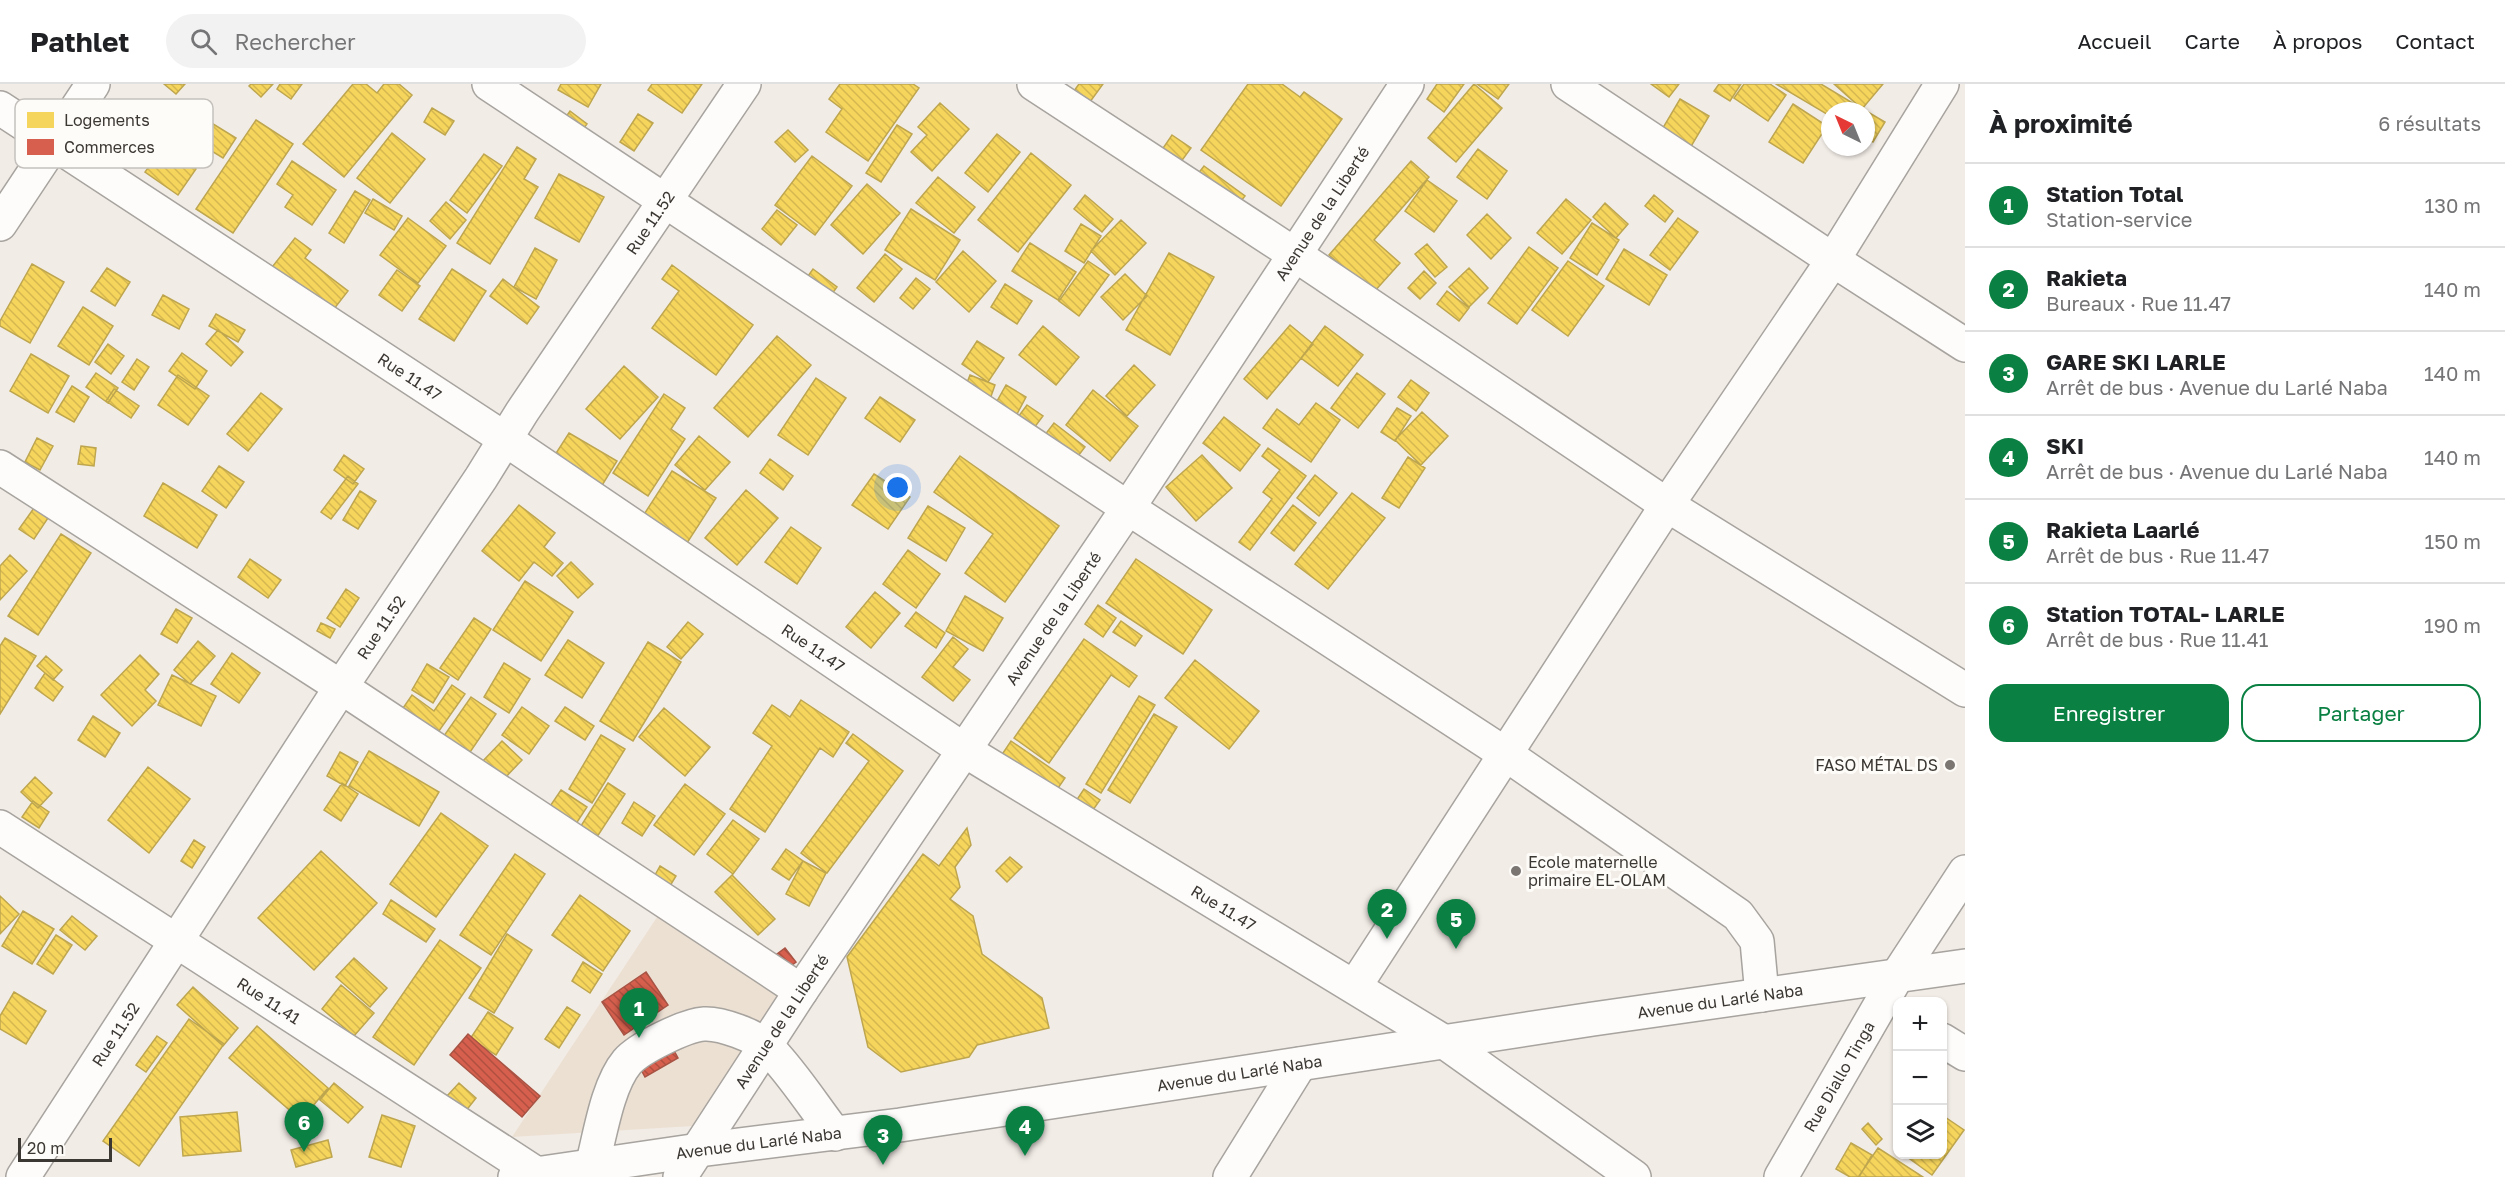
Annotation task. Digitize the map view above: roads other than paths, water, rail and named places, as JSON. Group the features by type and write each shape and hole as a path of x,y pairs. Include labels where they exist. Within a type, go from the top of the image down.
{"street":[{"path":"83,99 93,84"},
{"path":"489,84 1128,508 1507,755 1738,915 1757,941 1762,995"},
{"name":"Rue 11.52","path":"23,1177 341,687 744,84"},
{"path":"1034,84 1667,505 1965,690"},
{"name":"Avenue de la Liberté","path":"680,1177 801,991 1128,508 1407,84"},
{"path":"1568,84 1965,345"},
{"path":"1355,986 1507,755 1667,505 1833,260 1942,84"},
{"name":"Rue 11.47","path":"0,108 15,118"},
{"path":"0,224 37,168"},
{"name":"Rue 11.47","path":"92,168 505,439 963,750 1446,1043 1635,1177"},
{"path":"0,467 341,687 801,991"},
{"name":"Rue 11.41","path":"0,827 526,1175"},
{"name":"Rue Diallo Tinga","path":"1781,1177 1892,997 1965,872"},
{"name":"Avenue du Larlé Naba","path":"526,1175 699,1150 836,1134 1762,995 1892,997 1965,966"},
{"path":"592,1166 615,1085 627,1063 636,1054 681,1030 705,1024 743,1032 767,1046 836,1134"},
{"path":"1947,1043 1965,1054"},
{"path":"1230,1177 1300,1064"},
{"path":"0,1168 14,1177"}],"place":[{"name":"FASO MÉTAL DS","path":"1950,765"},
{"name":"Ecole maternelle primaire EL-OLAM","path":"1516,871"},
{"name":"Rakieta","path":"1387,939"},
{"name":"Rakieta Laarlé","path":"1456,949"},
{"name":"Station Total","path":"639,1038"},
{"name":"Station TOTAL- LARLE","path":"304,1152"},
{"name":"SKI","path":"1025,1156"},
{"name":"GARE SKI LARLE","path":"883,1165"}]}
